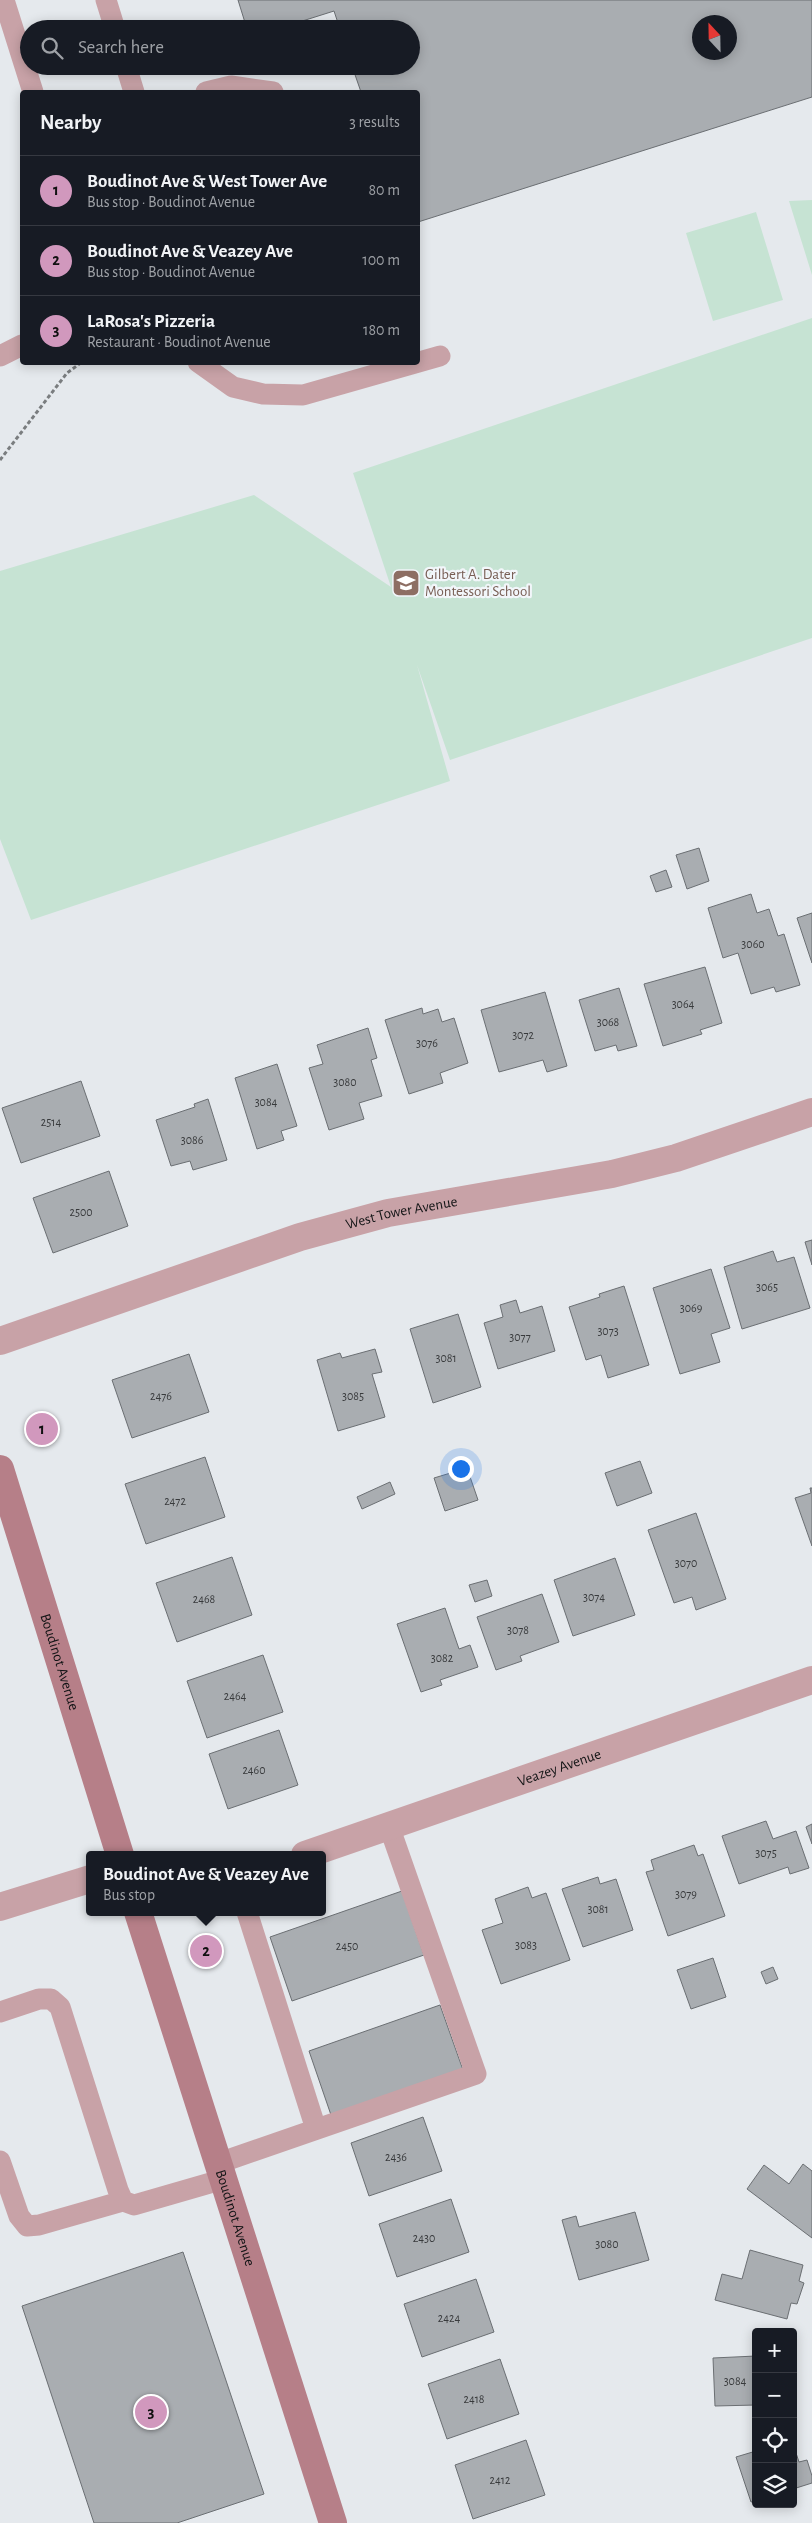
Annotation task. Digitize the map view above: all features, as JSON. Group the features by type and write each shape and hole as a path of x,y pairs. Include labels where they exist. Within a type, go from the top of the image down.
{"street":[{"name":"West Tower Avenue","path":"0,1341 309,1235 388,1213 630,1170 676,1158 812,1112"},
{"name":"Boudinot Avenue","path":"0,1469 119,1851"},
{"name":"Veazey Avenue","path":"316,1851 812,1680"},
{"path":"0,1908 86,1880"},
{"name":"Boudinot Avenue","path":"139,1916 333,2523"}],"lane":[{"path":"4,0 20,51"},
{"path":"106,0 112,20"},
{"path":"28,75 32,90"},
{"path":"129,75 133,90"},
{"path":"214,90 231,86 259,90"},
{"path":"0,356 20,346"},
{"path":"420,362 440,356"},
{"path":"202,365 233,387 263,394 303,395 408,365"},
{"path":"0,2161 19,2216 27,2226 39,2225 123,2201 134,2205 222,2171 316,2129 476,2074 388,1826"},
{"path":"248,1916 316,2129"},
{"path":"0,2012 39,1999 51,1999 60,2007 123,2201"}],"path":[{"path":"0,460 67,373 78,365"}],"green space":[{"path":"812,200 812,275 789,201"},
{"path":"756,212 783,300 713,321 686,233"},
{"path":"812,318 812,638 450,760 417,665 450,781 31,920 0,839 0,571 254,495 391,587 353,473"}],"building":[{"path":"238,0 812,0 812,97 420,221 420,90 360,90 355,75 420,75 420,20 337,20 334,11 306,20 244,20"},
{"path":"699,848 709,881 687,889 676,855"},
{"path":"666,870 672,887 656,892 650,876"},
{"path":"751,894 757,913 769,909 778,936 784,934 800,985 776,992 774,987 751,994 738,953 723,958 708,908"},
{"path":"812,913 812,963 797,918"},
{"path":"705,967 722,1023 700,1030 702,1034 663,1046 644,984"},
{"path":"619,988 637,1046 618,1051 616,1045 595,1051 579,1000"},
{"path":"545,992 567,1066 547,1072 543,1060 499,1072 481,1010"},
{"path":"422,1008 423,1014 438,1009 442,1022 454,1018 468,1063 440,1073 443,1083 409,1094 385,1020"},
{"path":"368,1028 377,1058 371,1060 382,1096 359,1103 364,1119 329,1130 309,1068 323,1064 317,1045"},
{"path":"277,1064 297,1126 281,1131 284,1140 257,1149 235,1078"},
{"path":"81,1081 100,1136 21,1163 2,1108"},
{"path":"208,1099 227,1160 193,1170 190,1161 171,1166 156,1120 195,1107 194,1104"},
{"path":"109,1171 128,1226 53,1253 33,1198"},
{"path":"812,1240 812,1265 805,1242"},
{"path":"773,1251 777,1262 794,1257 810,1308 742,1329 724,1267"},
{"path":"711,1269 730,1328 711,1334 720,1362 680,1374 653,1288"},
{"path":"624,1286 649,1365 608,1378 601,1355 586,1360 569,1307 600,1297 599,1294"},
{"path":"516,1300 520,1313 542,1306 555,1351 498,1369 484,1323 503,1317 500,1305"},
{"path":"458,1314 481,1387 433,1403 410,1329"},
{"path":"375,1349 382,1372 372,1374 385,1417 338,1431 317,1360 340,1353 342,1358"},
{"path":"189,1354 209,1412 132,1438 112,1380"},
{"path":"205,1457 225,1517 146,1544 125,1484"},
{"path":"640,1461 652,1493 617,1506 605,1473"},
{"path":"467,1468 478,1500 445,1511 434,1478"},
{"path":"390,1482 395,1494 362,1509 357,1497"},
{"path":"810,1488 812,1488 812,1546 795,1498 811,1493"},
{"path":"696,1513 726,1599 696,1610 692,1597 674,1603 648,1530"},
{"path":"232,1557 252,1615 177,1642 156,1583"},
{"path":"615,1558 635,1615 573,1636 554,1580"},
{"path":"487,1580 492,1596 475,1602 469,1585"},
{"path":"542,1594 559,1642 520,1656 522,1661 496,1670 477,1617"},
{"path":"445,1608 459,1649 470,1645 478,1667 440,1680 442,1685 421,1692 397,1624"},
{"path":"263,1655 283,1712 207,1738 187,1681"},
{"path":"279,1730 298,1785 228,1809 209,1754"},
{"path":"766,1821 773,1839 796,1831 809,1868 790,1874 788,1867 739,1884 722,1836"},
{"path":"812,1824 812,1844 806,1827"},
{"path":"694,1845 698,1856 703,1854 725,1916 668,1936 646,1872 654,1870 651,1860"},
{"path":"598,1877 600,1884 616,1879 633,1930 583,1947 562,1889"},
{"path":"528,1887 532,1898 546,1893 570,1960 501,1984 482,1930 503,1923 495,1899"},
{"path":"402,1891 424,1955 292,2001 270,1937"},
{"path":"713,1958 726,1997 691,2009 677,1970"},
{"path":"773,1967 778,1979 766,1984 761,1972"},
{"path":"440,2005 463,2070 331,2115 309,2051"},
{"path":"423,2117 442,2171 369,2196 351,2143"},
{"path":"803,2164 812,2171 812,2238 747,2189 764,2165 789,2184"},
{"path":"451,2199 469,2252 397,2277 379,2224"},
{"path":"635,2212 649,2260 579,2280 562,2220 576,2216 579,2227"},
{"path":"750,2250 803,2265 799,2281 804,2283 797,2304 791,2303 787,2319 715,2300 722,2274 742,2279"},
{"path":"183,2252 264,2494 177,2523 94,2523 22,2306"},
{"path":"476,2279 494,2332 422,2357 404,2304"},
{"path":"752,2356 752,2405 715,2406 713,2358"},
{"path":"500,2359 519,2414 447,2439 428,2384"},
{"path":"526,2440 545,2495 473,2519 455,2465"},
{"path":"752,2452 752,2502 751,2502 736,2457"},
{"path":"797,2456 799,2462 807,2460 812,2483 797,2488"}],"place":[{"name":"Gilbert A. Dater Montessori School","path":"406,583"},
{"name":"Boudinot Ave & West Tower Ave","path":"42,1429"},
{"name":"Boudinot Ave & Veazey Ave","path":"206,1951"},
{"name":"LaRosa's Pizzeria","path":"151,2412"}]}
